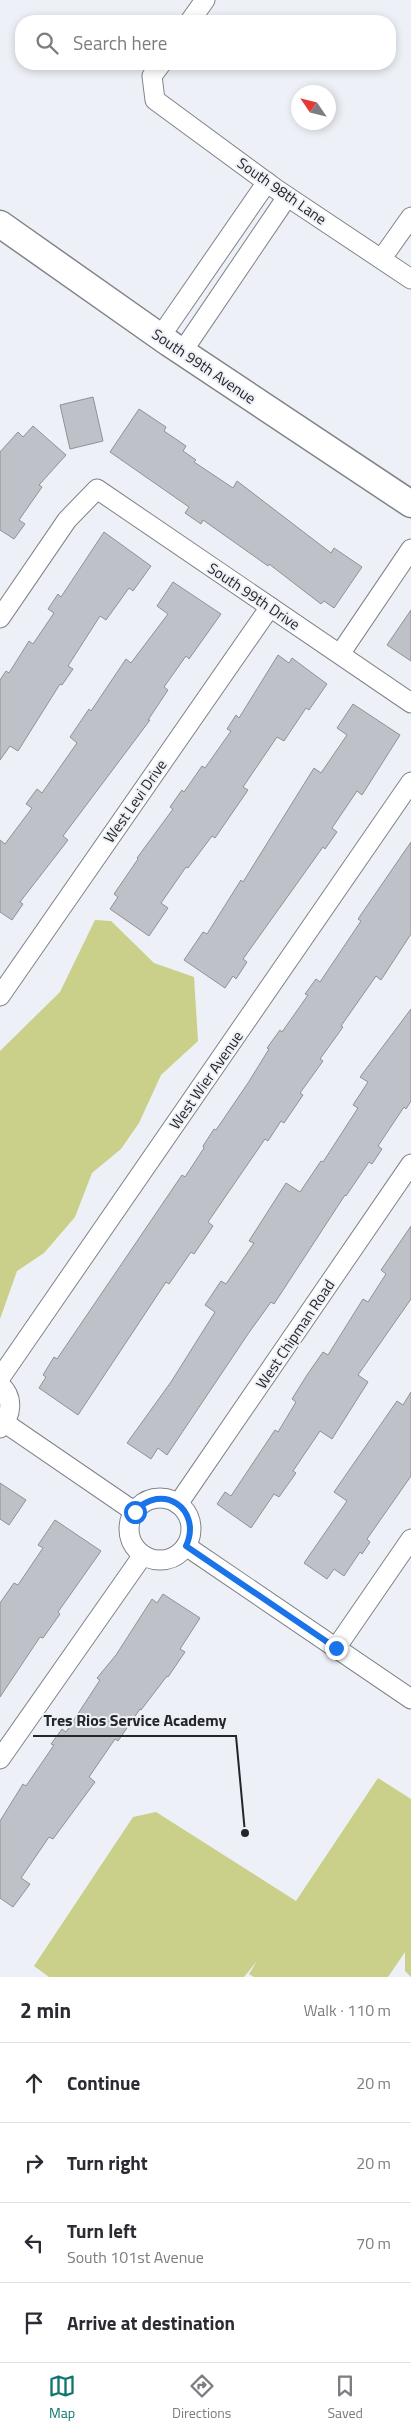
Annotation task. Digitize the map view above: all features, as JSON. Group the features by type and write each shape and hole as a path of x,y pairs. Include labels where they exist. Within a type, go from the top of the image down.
{"main road":[{"name":"South 99th Avenue","path":"0,224 182,352 411,504"}],"street":[{"path":"194,15 205,0"},
{"name":"South 98th Lane","path":"156,70 152,76 155,100 287,197 382,258 411,279"},
{"path":"160,337 266,182"},
{"path":"182,352 287,197"},
{"path":"382,258 411,217"},
{"name":"South 99th Drive","path":"0,618 67,520 97,489 411,703"},
{"path":"340,654 411,549"},
{"name":"West Levi Drive","path":"0,996 270,607"},
{"name":"West Wier Avenue","path":"0,1378 411,782"},
{"name":"West Chipman Road","path":"178,1504 411,1164"},
{"path":"0,1385 9,1401 8,1416 2,1426 135,1512"},
{"path":"165,1499 178,1504 190,1519 190,1537 186,1546 180,1553 162,1560 143,1555 137,1550 130,1536 131,1520 135,1512 151,1500 165,1499"},
{"path":"336,1648 411,1539"},
{"path":"186,1546 411,1700"},
{"path":"0,1759 143,1555"}],"green space":[{"path":"95,920 111,921 154,963 194,977 198,1041 161,1075 139,1123 121,1149 92,1173 75,1217 44,1253 17,1271 0,1319 0,1051 60,992"},
{"path":"378,1778 411,1799 411,1977 405,1971 405,1952 388,1977 254,1977 249,1974 257,1961 244,1977 49,1977 34,1966 133,1817 156,1812 296,1901"}],"building":[{"path":"93,397 103,441 70,449 60,405"},
{"path":"139,409 166,427 164,431 186,446 183,451 196,460 194,462 233,488 237,481 331,553 334,548 362,567 334,608 324,601 321,604 269,564 268,566 203,520 201,524 185,513 189,507 110,452"},
{"path":"33,426 66,455 39,485 42,487 19,520 25,524 14,539 0,530 0,452 18,432 23,437"},
{"path":"104,532 151,566 133,591 129,588 106,620 100,616 68,666 73,669 62,685 60,684 18,751 10,746 0,760 0,680 6,671 9,673 29,641 33,644 54,613 48,609 58,594 61,597"},
{"path":"173,582 221,614 189,659 186,656 164,687 168,690 148,720 150,720 63,836 68,840 20,902 23,904 12,920 0,912 0,840 5,844 32,808 26,804 37,789 42,793 77,743 70,737 89,709 91,711 126,659 131,663 168,614 157,606"},
{"path":"411,610 411,661 387,645"},
{"path":"278,655 289,663 292,658 327,684 309,710 306,708 284,741 277,737 243,787 248,790 215,838 212,836 188,868 186,867 161,903 168,908 149,936 110,909 118,897 114,894 137,858 173,809 170,807 182,790 184,792 202,766 205,768 231,731 227,729 236,715 239,718"},
{"path":"353,704 400,735 362,795 357,791 332,828 337,832 325,849 323,847 243,959 247,962 236,979 233,976 225,988 184,960 203,932 207,934 241,880 243,882 314,768 321,773 347,735 337,728"},
{"path":"411,842 411,934 381,980 376,976 341,1026 343,1027 320,1059 323,1061 300,1093 303,1095 284,1123 281,1121 268,1141 265,1139 208,1222 213,1226 194,1254 191,1252 169,1284 166,1282 78,1415 39,1388 46,1377 43,1375 54,1357 57,1359 182,1175 185,1177 214,1129 216,1130 248,1083 269,1049 267,1048 280,1030 282,1032 308,995 305,994 316,979 320,982 361,921 358,919"},
{"path":"411,1009 411,1101 406,1109 404,1107 378,1146 382,1149 372,1164 369,1162 345,1195 274,1304 271,1302 248,1334 167,1455 158,1448 151,1459 127,1443 171,1382 215,1312 205,1305 221,1281 226,1284 254,1243 249,1241 286,1183 300,1192 321,1161 323,1162 358,1108 353,1105 368,1082 360,1077"},
{"path":"411,1226 411,1299 358,1375 368,1382 332,1439 320,1431 293,1471 296,1473 279,1497 274,1494 251,1528 217,1504 225,1492 231,1496 275,1430 278,1432 296,1402 292,1399 307,1375 323,1352 328,1355 363,1299 368,1302 386,1274 381,1270"},
{"path":"411,1392 411,1476 367,1539 370,1542 362,1554 360,1552 344,1576 334,1569 327,1579 304,1563 347,1501 334,1492 397,1401 403,1405"},
{"path":"0,1483 26,1500 9,1525 0,1519"},
{"path":"55,1520 101,1551 58,1612 60,1614 43,1638 40,1637 0,1697 0,1603 14,1583 18,1585 43,1548 38,1545"},
{"path":"163,1594 200,1618 180,1649 185,1652 168,1677 140,1709 118,1741 115,1739 89,1777 95,1782 53,1839 49,1837 21,1878 30,1884 13,1907 0,1898 0,1821 23,1784 26,1786 54,1745 51,1744 62,1729 66,1732 100,1680 97,1678 116,1655 152,1599 157,1603"}],"place":[{"name":"Tres Rios Service Academy","path":"245,1833"}],"route":[{"path":"135,1512 139,1507 151,1500 165,1499 178,1504 190,1519 190,1537 186,1546 336,1648"}]}
